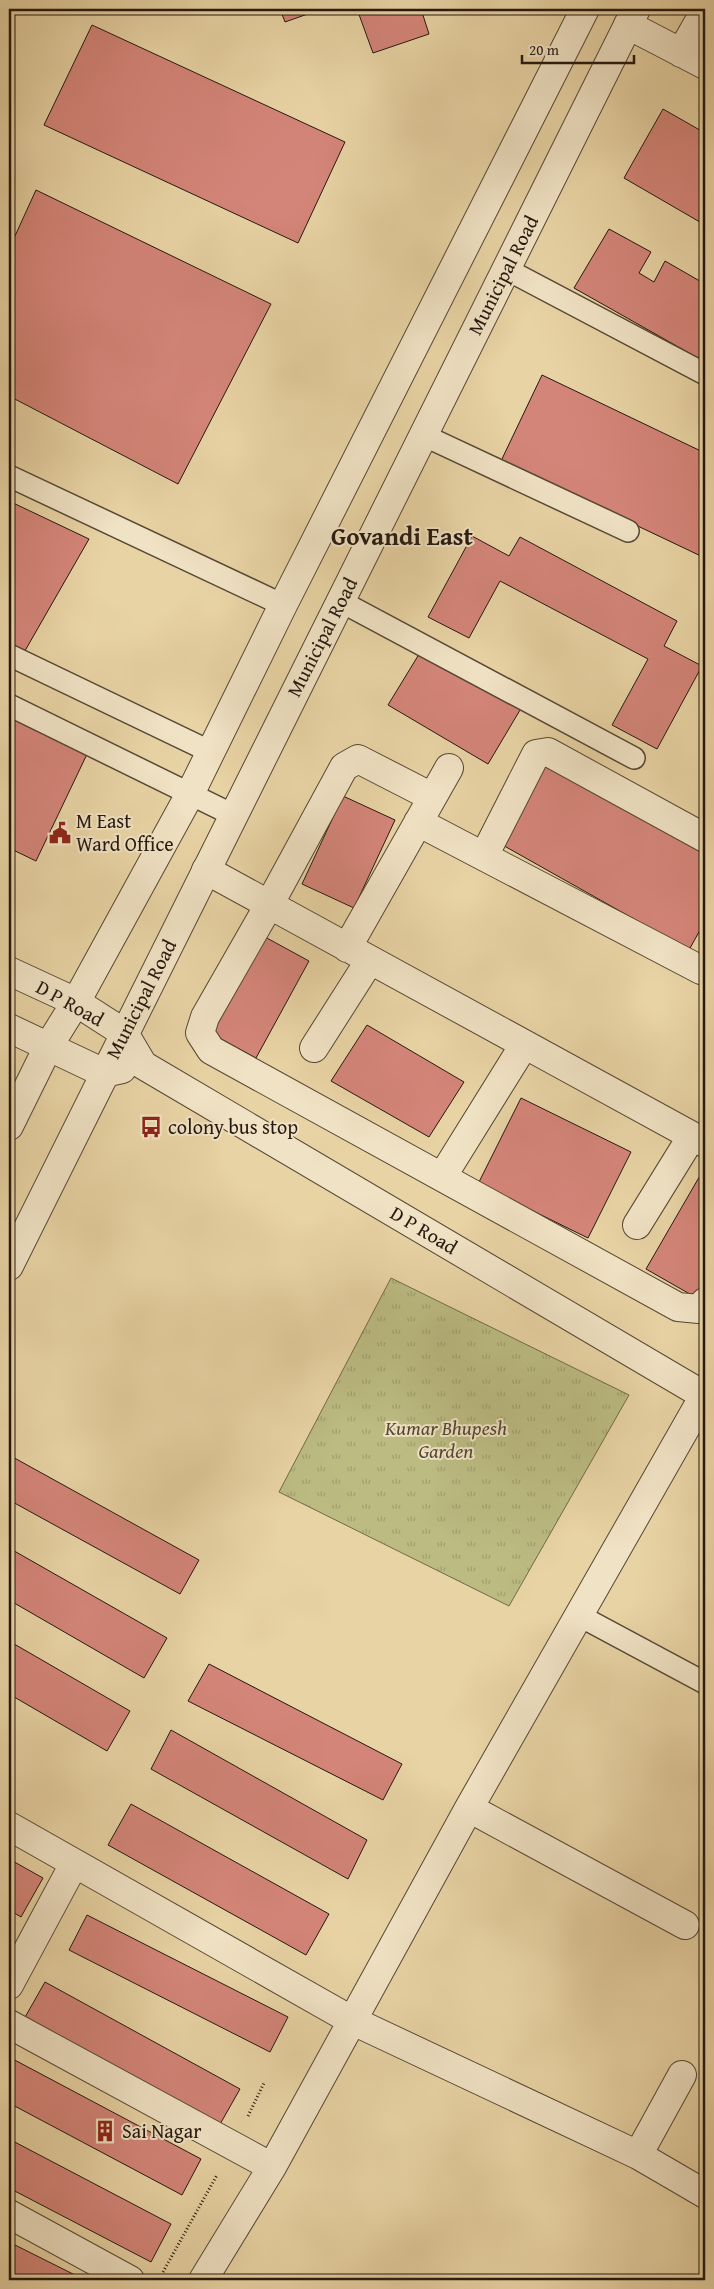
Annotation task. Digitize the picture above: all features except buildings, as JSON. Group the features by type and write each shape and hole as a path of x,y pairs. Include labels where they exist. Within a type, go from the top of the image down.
{"street":[{"path":"9,1126 48,1047 76,1002 190,794 283,605 585,9"},
{"path":"681,53 705,11"},
{"path":"632,17 681,53 705,65"},
{"name":"Municipal Road","path":"9,1266 632,17"},
{"path":"484,856 536,754 548,752 705,838"},
{"path":"432,797 358,760 344,767 269,905 204,1017 200,1033 211,1050 678,1307 699,1309 705,1302"},
{"path":"314,1048 359,954 418,822 449,768"},
{"path":"418,822 701,970 705,968"},
{"path":"206,870 698,1140 638,1225"},
{"name":"D P Road","path":"9,971 76,1002 124,1033 143,1065 705,1395"},
{"path":"9,1028 104,1073 143,1065"},
{"path":"442,1177 524,1045"},
{"path":"203,2280 272,2167 469,1808 705,1395"},
{"path":"469,1808 685,1925"},
{"path":"9,1826 351,2020 638,2155 705,2194"},
{"path":"9,1985 74,1864"},
{"path":"9,2024 272,2167"},
{"path":"638,2155 682,2075"},
{"path":"9,2214 130,2280"}],"lane":[{"path":"506,268 705,374"},
{"path":"423,435 628,531"},
{"path":"9,476 283,605"},
{"path":"340,601 634,758"},
{"path":"9,655 211,752"},
{"path":"9,705 233,815"},
{"path":"580,1616 705,1683"}],"path":[{"path":"159,2280 234,2145 264,2083"}],"green space":[{"name":"Kumar Bhupesh Garden","path":"391,1278 629,1395 509,1606 279,1492"}],"place":[{"name":"M East Ward Office","path":"60,833"},
{"name":"colony bus stop","path":"151,1127"},
{"name":"Sai Nagar","path":"105,2131"}],"district":[{"name":"Govandi East","path":"402,536"}]}
